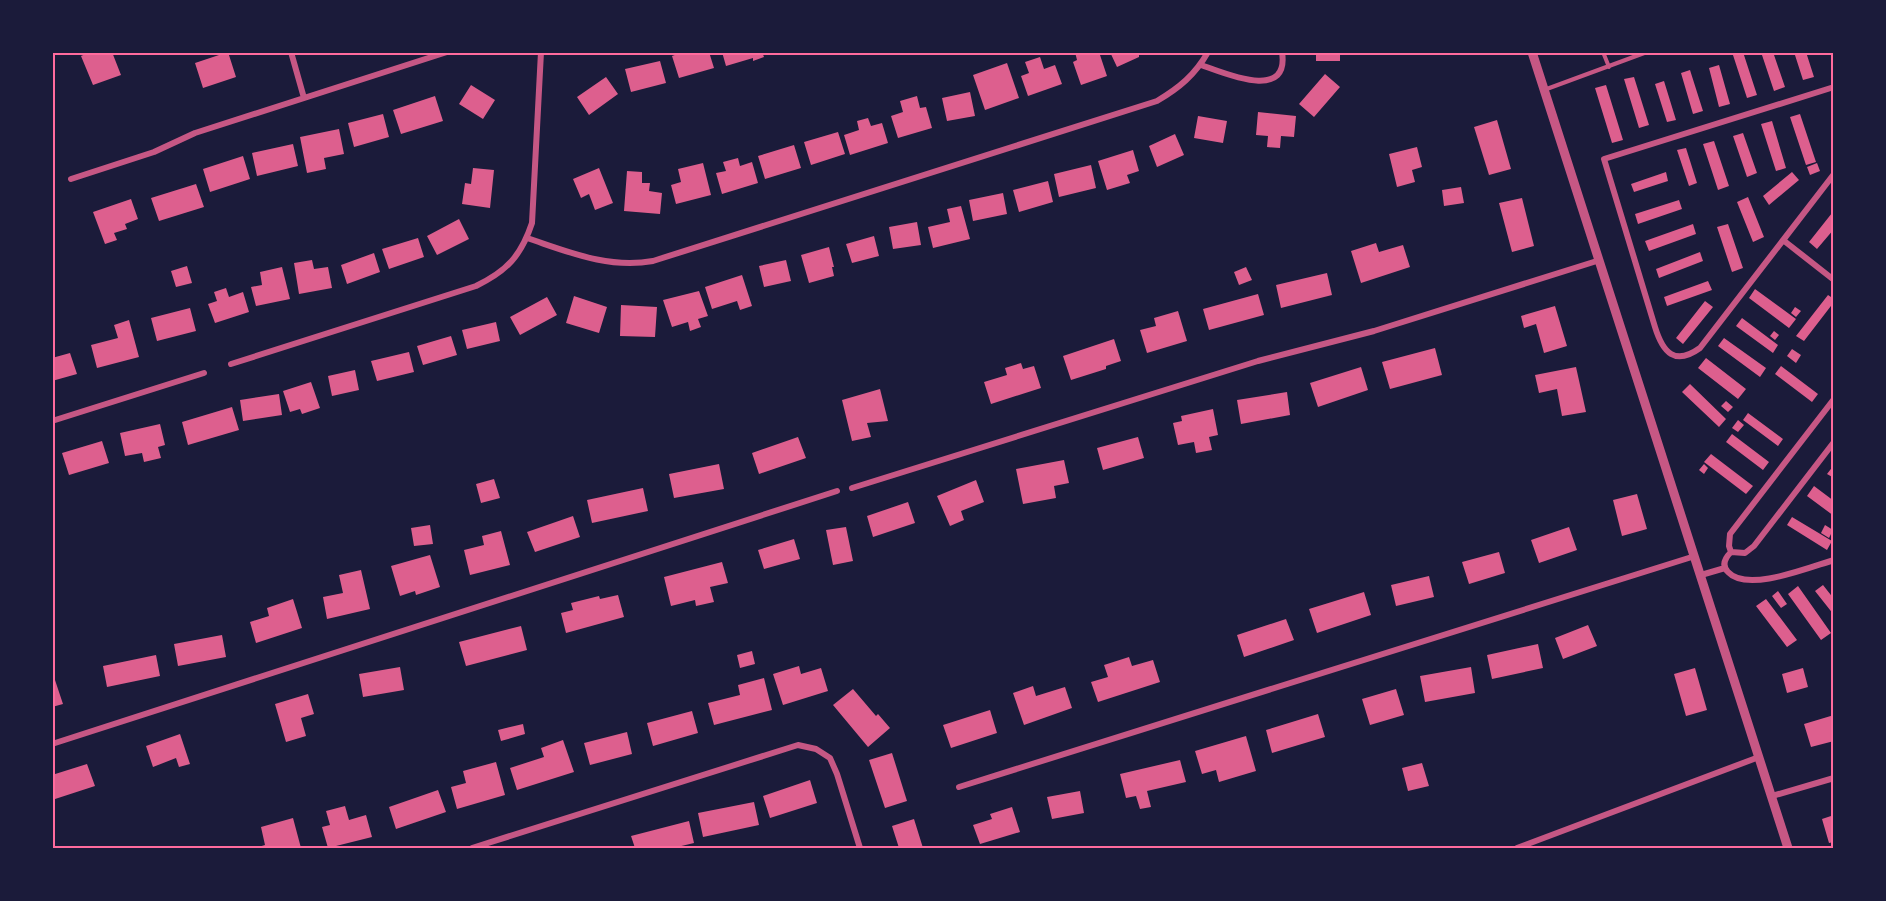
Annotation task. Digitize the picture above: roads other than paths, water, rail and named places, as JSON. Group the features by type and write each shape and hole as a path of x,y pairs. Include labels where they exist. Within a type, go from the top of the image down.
{"street":[{"path":"291,52 304,98"},
{"path":"71,179 139,158 195,133 447,52"},
{"path":"231,364 476,286 507,267 519,254 528,238 532,223 541,52"},
{"path":"528,238 601,262 627,264 652,261 1157,101 1174,91 1201,65 1208,52"},
{"path":"1201,65 1250,81 1265,81 1279,72 1283,62 1282,52"},
{"path":"1532,52 1788,849"},
{"path":"1833,87 1604,159 1658,336 1667,351 1675,356 1684,356 1700,348 1833,174"},
{"path":"1783,240 1833,280"},
{"path":"852,488 1258,361 1374,331 1600,260"},
{"path":"52,421 204,373"},
{"path":"1731,552 1730,534 1833,399"},
{"path":"1731,552 1744,553 1754,546 1833,442"},
{"path":"52,744 837,491"},
{"path":"1731,552 1725,560 1725,568 1730,574 1742,580 1764,579 1833,560"},
{"path":"959,787 1695,556"},
{"path":"1701,575 1725,568"},
{"path":"472,849 798,745 816,749 830,759 837,774 860,849"},
{"path":"1517,849 1759,757"},
{"path":"1772,796 1833,778"}],"lane":[{"path":"1603,52 1609,67"},
{"path":"1544,90 1647,52"}]}
